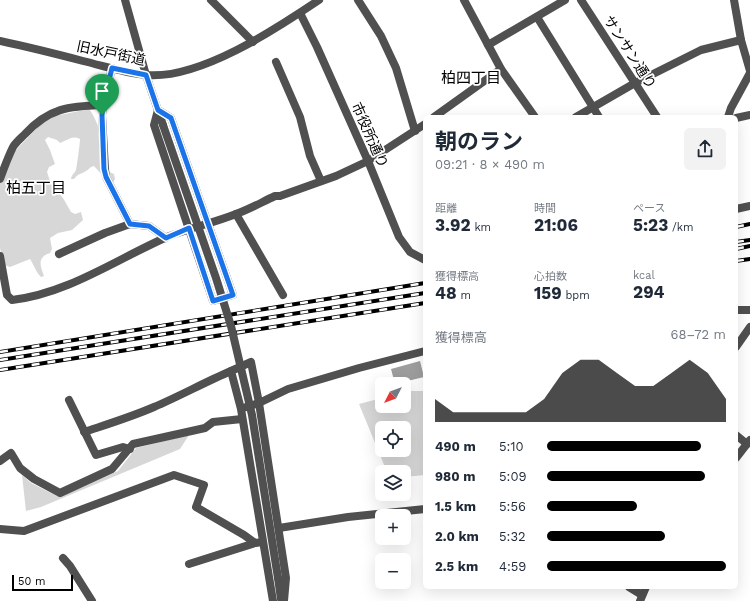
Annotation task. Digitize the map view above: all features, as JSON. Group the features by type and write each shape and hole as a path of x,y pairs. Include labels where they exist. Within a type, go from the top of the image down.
{"street":[{"path":"125,0 146,75 216,278 235,340 252,414 283,601"},
{"path":"211,0 253,42"},
{"name":"旧水戸街道","path":"0,41 146,75 174,73 194,68 212,61 253,42 300,14 319,0"},
{"path":"358,0 381,36 396,68 415,131"},
{"path":"464,0 501,69 534,115"},
{"path":"488,45 565,0"},
{"name":"サンサン通り","path":"581,0 656,115"},
{"path":"729,115 750,72 741,40 734,0"},
{"name":"市役所通り","path":"300,14 317,47 368,161 399,237 410,252 423,259"},
{"path":"537,17 598,115"},
{"path":"579,115 635,83 701,50 741,40"},
{"path":"276,62 300,117 310,156 321,181"},
{"path":"112,68 103,105 102,131 104,169 106,177 130,224"},
{"path":"437,115 501,69"},
{"path":"0,179 14,146 28,130 41,119 54,111 66,108 86,105 103,105"},
{"path":"158,110 171,118 233,295 213,301 154,125 158,110"},
{"path":"738,118 750,115"},
{"path":"0,256 7,295 12,300 21,299 68,285 189,228 236,214 275,196 280,196 321,181 368,161 423,125"},
{"path":"738,209 750,206"},
{"path":"236,214 282,295"},
{"path":"59,254 105,233 130,224 149,226 166,238"},
{"path":"738,310 750,310"},
{"path":"738,344 750,328"},
{"path":"241,409 259,404 288,389 359,368 423,352"},
{"path":"84,432 154,407 200,384 251,362 286,578 283,601"},
{"path":"231,371 241,409 259,543 273,601"},
{"path":"69,400 96,455 123,447 130,449"},
{"path":"0,461 11,453 20,468 34,479 60,493 112,469 134,444 205,428 213,422 242,419"},
{"path":"738,436 749,442 738,456"},
{"path":"0,529 24,531 174,476 204,485 196,507 259,543"},
{"path":"279,528 348,516 423,509"},
{"path":"189,564 259,543"},
{"path":"63,558 70,566 92,601"},
{"path":"631,589 641,598"}],"shaded area":[{"path":"89,109 100,131 109,172 114,174 115,179 113,183 104,177 94,166 79,174 74,179 71,179 76,170 80,139 72,138 60,143 57,140 48,137 45,140 55,164 49,167 47,172 51,184 63,198 71,212 75,214 81,212 83,220 72,230 58,233 50,238 52,249 50,253 41,259 41,269 44,276 41,277 39,275 30,259 10,267 4,265 0,248 0,182 15,151 40,125 55,116"},
{"path":"420,361 423,377 411,380 411,377 393,377 391,369"},
{"path":"411,391 423,391 423,475 411,476 411,465 384,465 381,457 411,457 411,421 375,421 375,443 359,404 375,400 375,413 411,413"},
{"path":"189,435 180,449 41,507 26,511 22,475 31,483 57,496 62,496 118,471 136,448"}],"railway":[{"path":"738,227 750,224"},
{"path":"738,242 750,240"},
{"path":"738,249 750,246"},
{"path":"738,261 750,259"},
{"path":"0,352 423,283"},
{"path":"0,360 423,293"},
{"path":"0,370 423,303"}],"district":[{"name":"柏四丁目","path":"471,78"},
{"name":"柏五丁目","path":"36,188"}],"route":[{"path":"112,68 146,75 158,110 171,118 233,295 213,301 189,228 166,238 149,226 130,224 106,177 104,169 102,115 112,68"}]}
